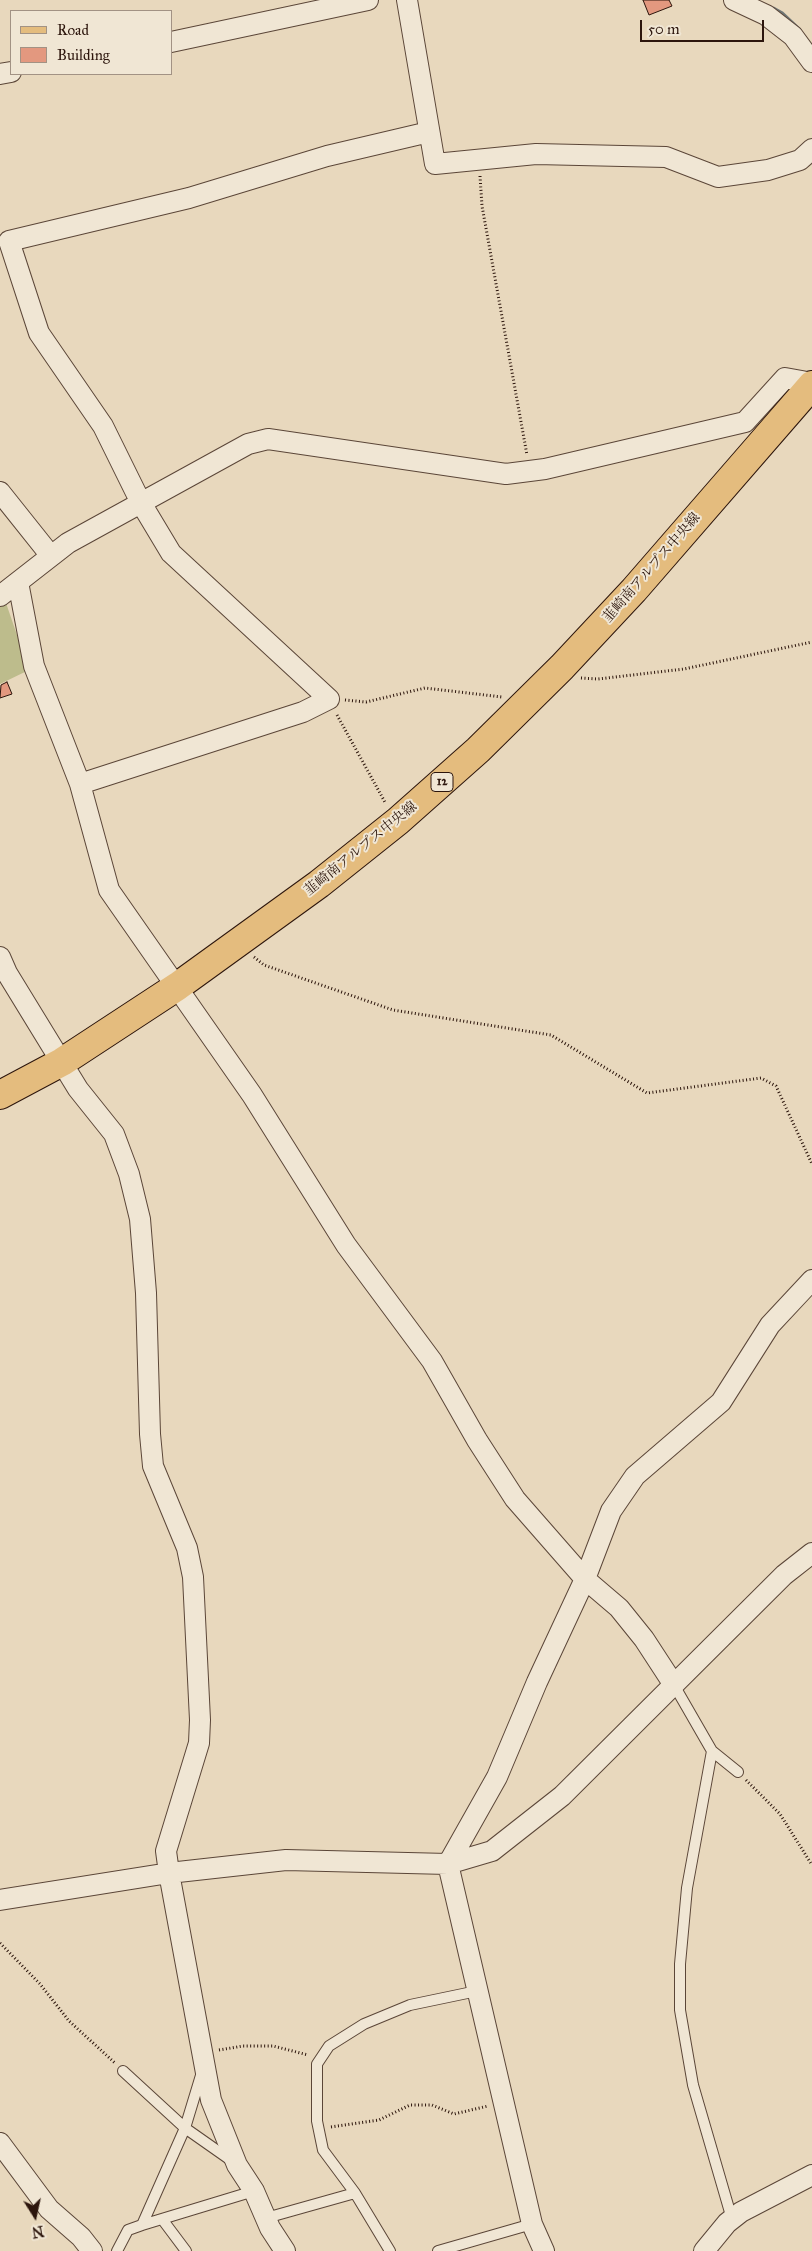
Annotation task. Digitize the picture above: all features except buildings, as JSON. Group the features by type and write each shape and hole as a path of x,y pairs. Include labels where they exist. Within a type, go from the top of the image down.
{"main road":[{"name":"韮崎南アルプス中央線","path":"0,1096 62,1062 239,944 398,821 478,750 562,667 634,590 812,384"}],"street":[{"path":"172,42 348,2 368,0"},
{"path":"407,0 435,164 536,154 666,157 718,177 768,170 800,160 812,149"},
{"path":"734,0 766,15 793,36 812,62"},
{"path":"80,784 224,739 303,712 329,699 171,553 141,503 103,426 39,333 9,241 189,198 327,156 429,132"},
{"path":"0,596 68,543 248,444 268,439 506,474 530,471 745,422 785,378 812,384"},
{"path":"0,492 51,556"},
{"path":"18,582 34,666 80,784 109,890 252,1094 346,1245 432,1360 477,1440 515,1499 585,1578 619,1608 644,1639 674,1685"},
{"path":"0,956 7,974 78,1089 114,1134 129,1174 140,1219 153,1466 187,1548 192,1577 200,1720 199,1743 170,1832 166,1851 169,1873 211,2100 237,2165 254,2190 266,2218 285,2251"},
{"path":"544,2251 532,2224 448,1864 497,1777 536,1682 585,1578 611,1511 635,1476 721,1402 770,1325 812,1280"},
{"path":"0,1900 169,1873 286,1860 448,1864 492,1851 562,1796 784,1575 812,1553"},
{"path":"0,2143 49,2209 80,2237 92,2251"},
{"path":"704,2251 740,2212 812,2175"}],"lane":[{"path":"674,1685 712,1751 738,1772"},
{"path":"712,1751 687,1888 680,1964 680,2010 693,2084 732,2219"},
{"path":"390,2251 354,2193 323,2150 319,2129 317,2064 329,2046 364,2024 410,2005 477,1991"},
{"path":"142,2225 184,2128 203,2058"},
{"path":"123,2071 184,2128 237,2165"},
{"path":"118,2251 128,2230 254,2190"},
{"path":"266,2218 354,2193"},
{"path":"162,2219 186,2251"},
{"path":"438,2251 532,2224"}],"path":[{"path":"480,159 482,206 530,471"},
{"path":"562,667 579,678 598,679 684,669 812,642"},
{"path":"329,699 366,702 425,688 503,697 509,690"},
{"path":"329,699 358,757 398,821"},
{"path":"239,944 264,965 393,1010 551,1035 647,1093 762,1078 776,1086 812,1164"},
{"path":"738,1772 780,1814 812,1865"},
{"path":"0,1943 40,1984 69,2021 123,2071"},
{"path":"203,2058 243,2046 274,2046 321,2058"},
{"path":"319,2129 379,2120 390,2113 410,2105 432,2105 454,2114 503,2102"}],"shaded area":[{"path":"6,603 29,670 0,684 0,607"}],"waterway":[{"path":"773,9 782,14 799,30"}]}
